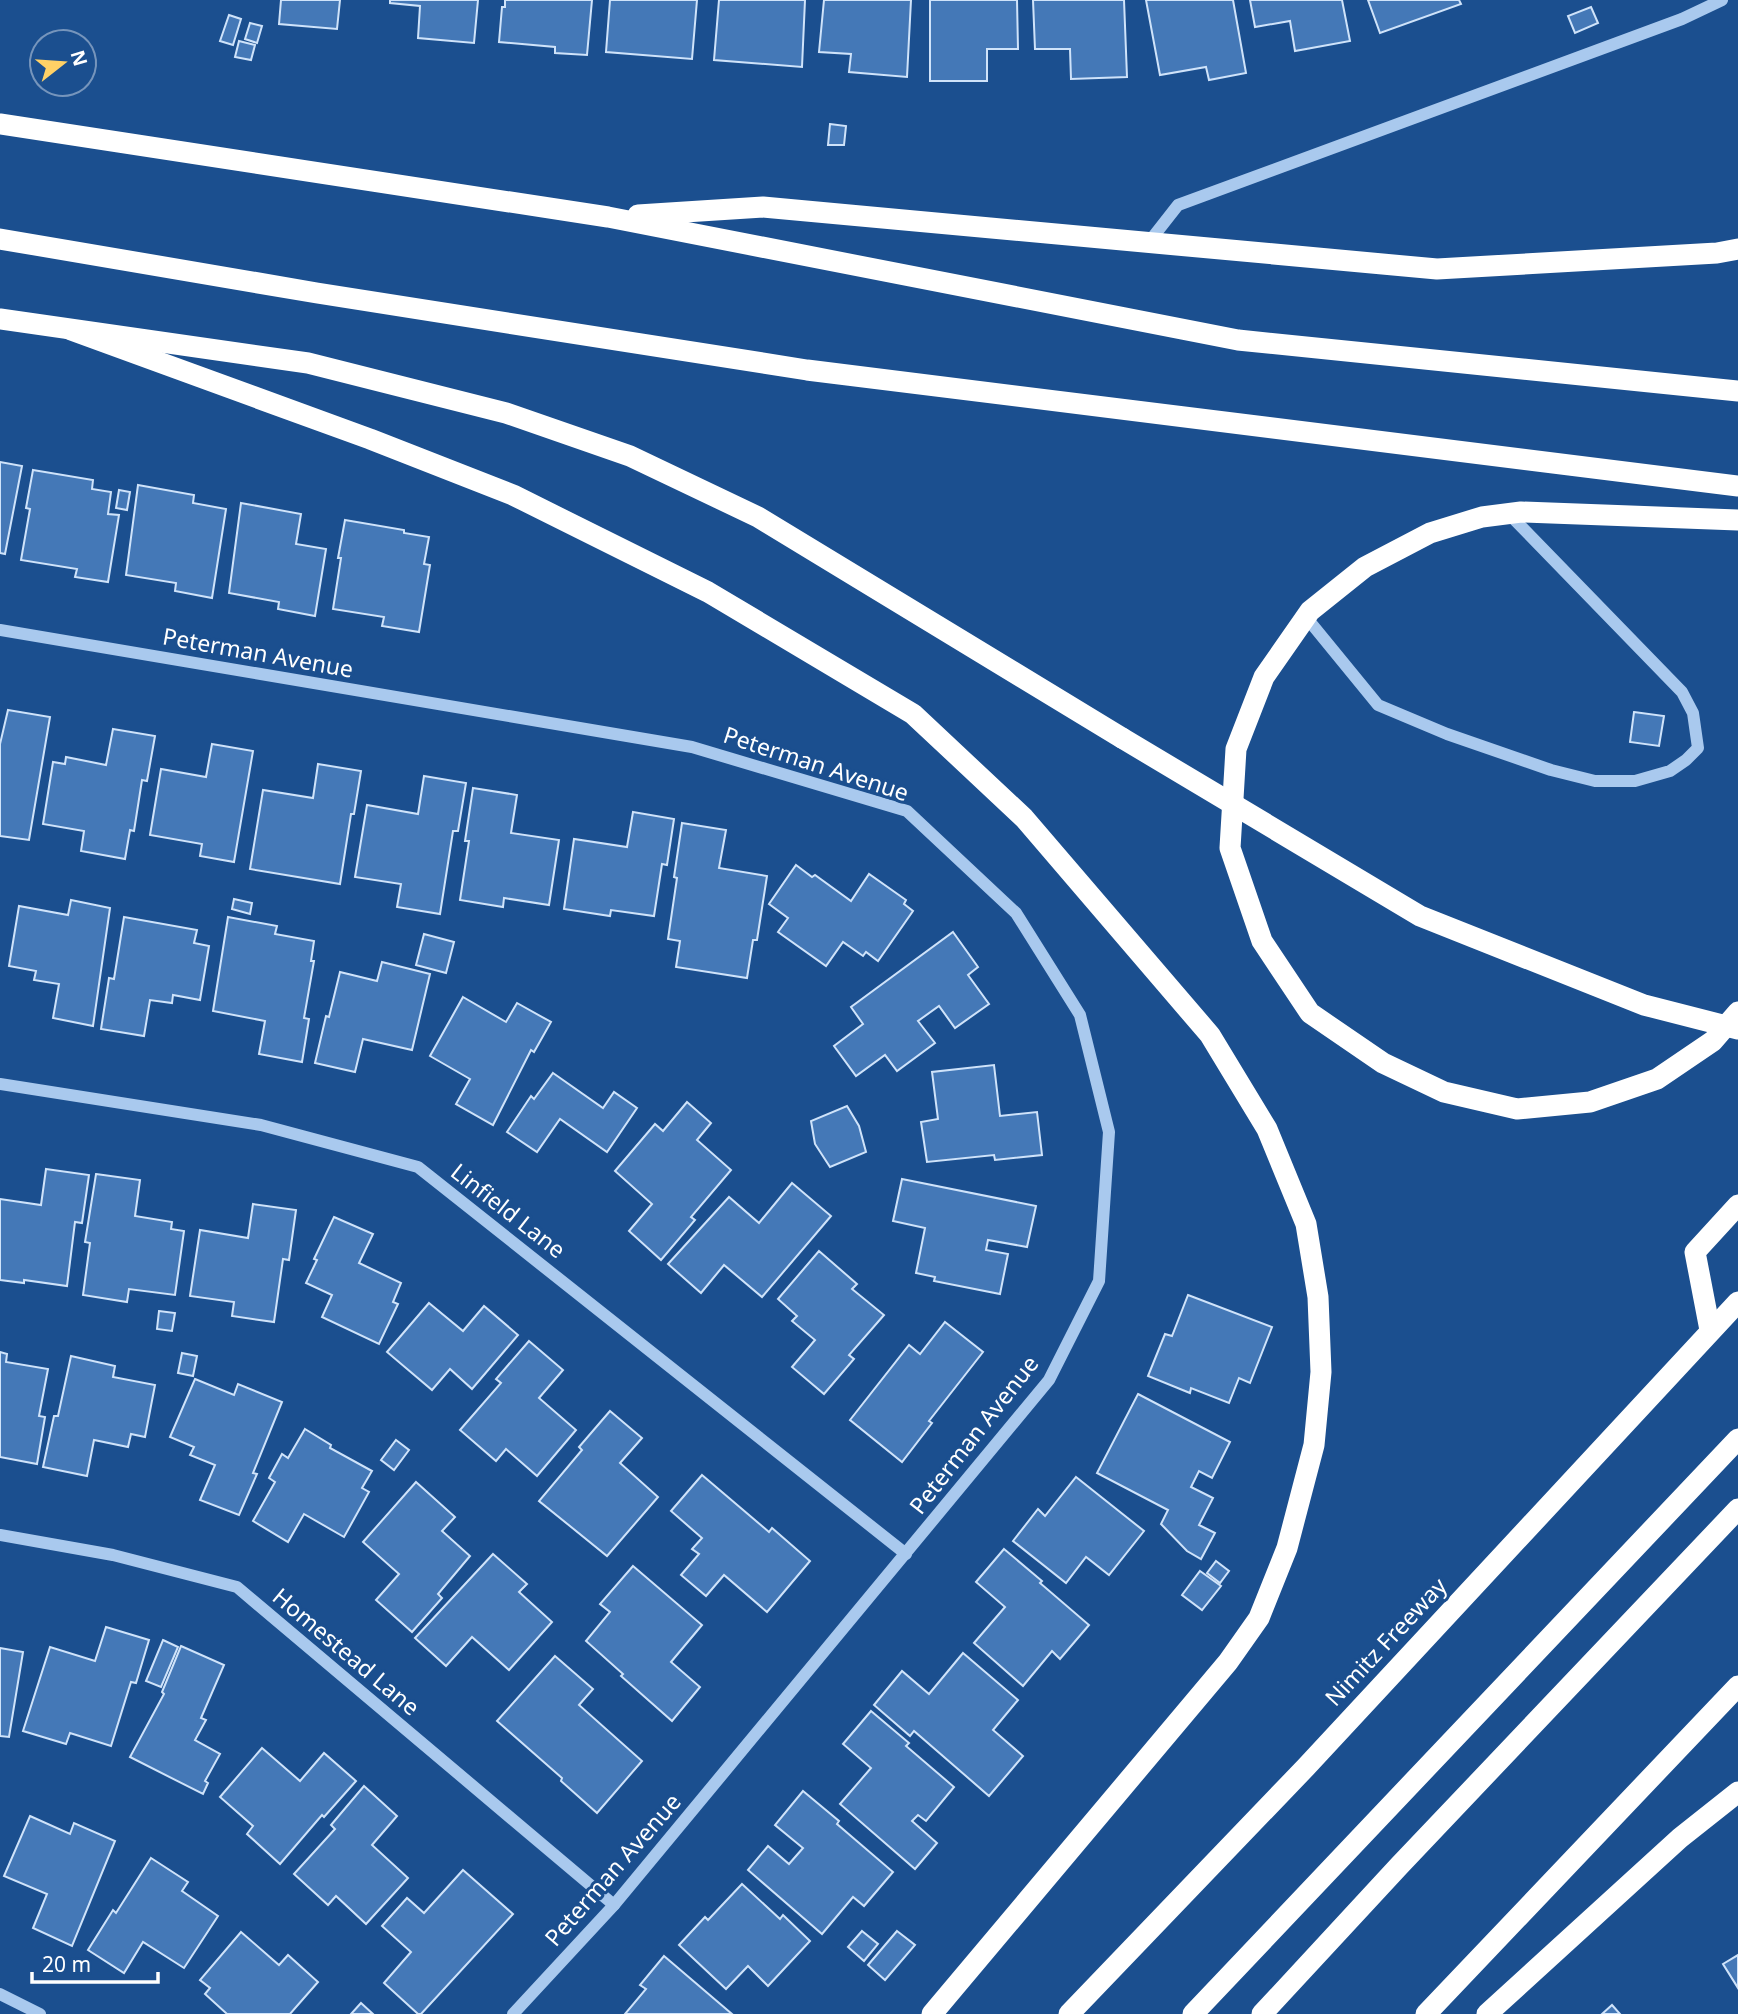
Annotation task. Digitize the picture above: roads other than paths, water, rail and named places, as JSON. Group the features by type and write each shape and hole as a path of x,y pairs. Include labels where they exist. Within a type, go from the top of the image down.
{"highway":[{"path":"0,124 608,217 1238,340 1738,391"},
{"path":"608,217 762,207 1437,269 1717,253 1738,249"},
{"path":"0,239 331,295 807,370 1738,486"},
{"path":"0,318 308,363 506,413 630,456 758,517 1420,916 1644,1005 1738,1029"},
{"path":"71,330 357,434 513,495 709,592 913,714 1024,818 1210,1035 1267,1129 1306,1224 1318,1297 1321,1372 1314,1446 1287,1548 1259,1618 1228,1662 932,2014"},
{"path":"1738,520 1521,512 1482,517 1430,533 1365,567 1310,611 1264,677 1236,749 1230,848 1262,941 1310,1013 1383,1063 1444,1092 1517,1109 1590,1102 1657,1079 1713,1041 1738,1012"},
{"path":"1710,1330 1695,1252 1738,1205"},
{"name":"Nimitz Freeway","path":"1069,2014 1307,1767 1738,1302"},
{"path":"1193,2014 1738,1439"},
{"path":"1262,2014 1738,1509"},
{"path":"1426,2014 1738,1686"},
{"path":"1487,2014 1680,1838 1738,1792"}],"street":[{"path":"1149,242 1178,205 1656,29 1722,0"},
{"path":"1306,617 1378,705 1447,734 1552,770 1595,781 1635,781 1670,771 1698,748 1693,713 1682,692 1510,514"},
{"name":"Peterman Avenue","path":"0,630 692,747 906,811 1016,913 1080,1015 1109,1132 1099,1281 1049,1380 614,1905 513,2014"},
{"name":"Linfield Lane","path":"0,1084 261,1125 418,1167 906,1554"},
{"name":"Homestead Lane","path":"0,1535 113,1555 237,1587 614,1905"},
{"path":"0,1994 40,2014"}]}
